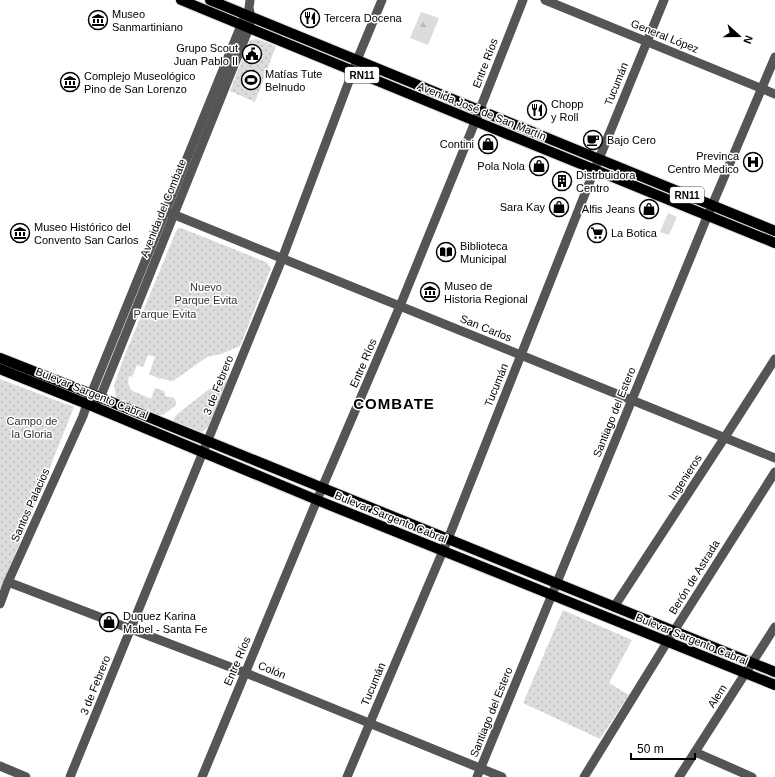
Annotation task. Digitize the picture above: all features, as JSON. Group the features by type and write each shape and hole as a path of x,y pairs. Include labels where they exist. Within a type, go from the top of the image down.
{"main road":[{"name":"Avenida José de San Martín","path":"181,0 775,242"},
{"name":"Avenida José de San Martín","path":"210,0 775,231"},
{"name":"Bulevar Sargento Cabral","path":"0,358 775,672"},
{"name":"Bulevar Sargento Cabral","path":"0,369 317,500 775,685"}],"street":[{"name":"Avenida del Combate","path":"89,405 95,396 174,215 245,26 250,0"},
{"name":"3 de Febrero","path":"70,777 282,259 357,60 382,0"},
{"name":"Entre Ríos","path":"202,777 322,488 400,306 523,0"},
{"name":"General López","path":"545,0 775,94"},
{"name":"Tucumán","path":"347,777 448,540 594,169 664,0"},
{"name":"Avenida del Combate","path":"95,396 165,211 245,26"},
{"name":"Santiago del Estero","path":"477,777 712,205 775,57"},
{"name":"San Carlos","path":"165,211 775,458"},
{"name":"Ingenieros","path":"614,607 775,359"},
{"name":"Santos Palacios","path":"0,604 8,582 89,405"},
{"name":"Berón de Astrada","path":"584,777 674,631 775,472"},
{"name":"Colón","path":"8,582 246,673 502,777"},
{"name":"Alem","path":"679,777 775,627"},
{"path":"695,752 752,777"},
{"path":"0,766 26,777"}],"green space":[{"path":"421,12 439,18 428,45 410,38"},
{"path":"429,16 434,18 436,22 428,35 422,35 420,26"},
{"path":"257,39 276,46 255,102 230,91 250,40"},
{"path":"668,213 677,217 669,235 660,232"},
{"name":"Nuevo Parque Evita","path":"181,228 266,262 271,268 240,346 221,354 207,357 173,381 160,379 149,374 155,357 148,355 143,367 137,365 132,377 129,376 128,383 131,390 151,399 155,388 164,391 166,397 172,397 176,401 176,405 163,415 157,415 116,398 114,385 124,357 177,229"},
{"path":"225,378 228,381 208,427 202,432 173,420 176,415"},
{"name":"Campo de la Gloria","path":"0,379 74,407 0,592"},
{"path":"563,610 632,640 609,683 629,695 600,739 523,703"}],"place":[{"name":"Tercera Docena","path":"310,18"},
{"name":"Museo Sanmartiniano","path":"98,20"},
{"name":"Grupo Scout Juan Pablo II","path":"252,54"},
{"name":"Matías Tute Belnudo","path":"251,80"},
{"name":"Complejo Museológico Pino de San Lorenzo","path":"70,82"},
{"name":"Chopp y Roll","path":"537,110"},
{"name":"Bajo Cero","path":"593,140"},
{"name":"Contini","path":"488,144"},
{"name":"Previnca Centro Medico","path":"753,162"},
{"name":"Pola Nola","path":"539,166"},
{"name":"Distrbuidora Centro","path":"562,181"},
{"name":"Sara Kay","path":"559,207"},
{"name":"Alfis Jeans","path":"649,209"},
{"name":"Museo Histórico del Convento San Carlos","path":"20,233"},
{"name":"La Botica","path":"597,233"},
{"name":"Biblioteca Municipal","path":"446,252"},
{"name":"Museo de Historia Regional","path":"430,292"},
{"name":"Duquez Karina Mabel - Santa Fe","path":"109,622"}],"district":[{"name":"COMBATE","path":"394,404"}],"park label":[{"name":"Parque Evita","path":"165,314"}]}
